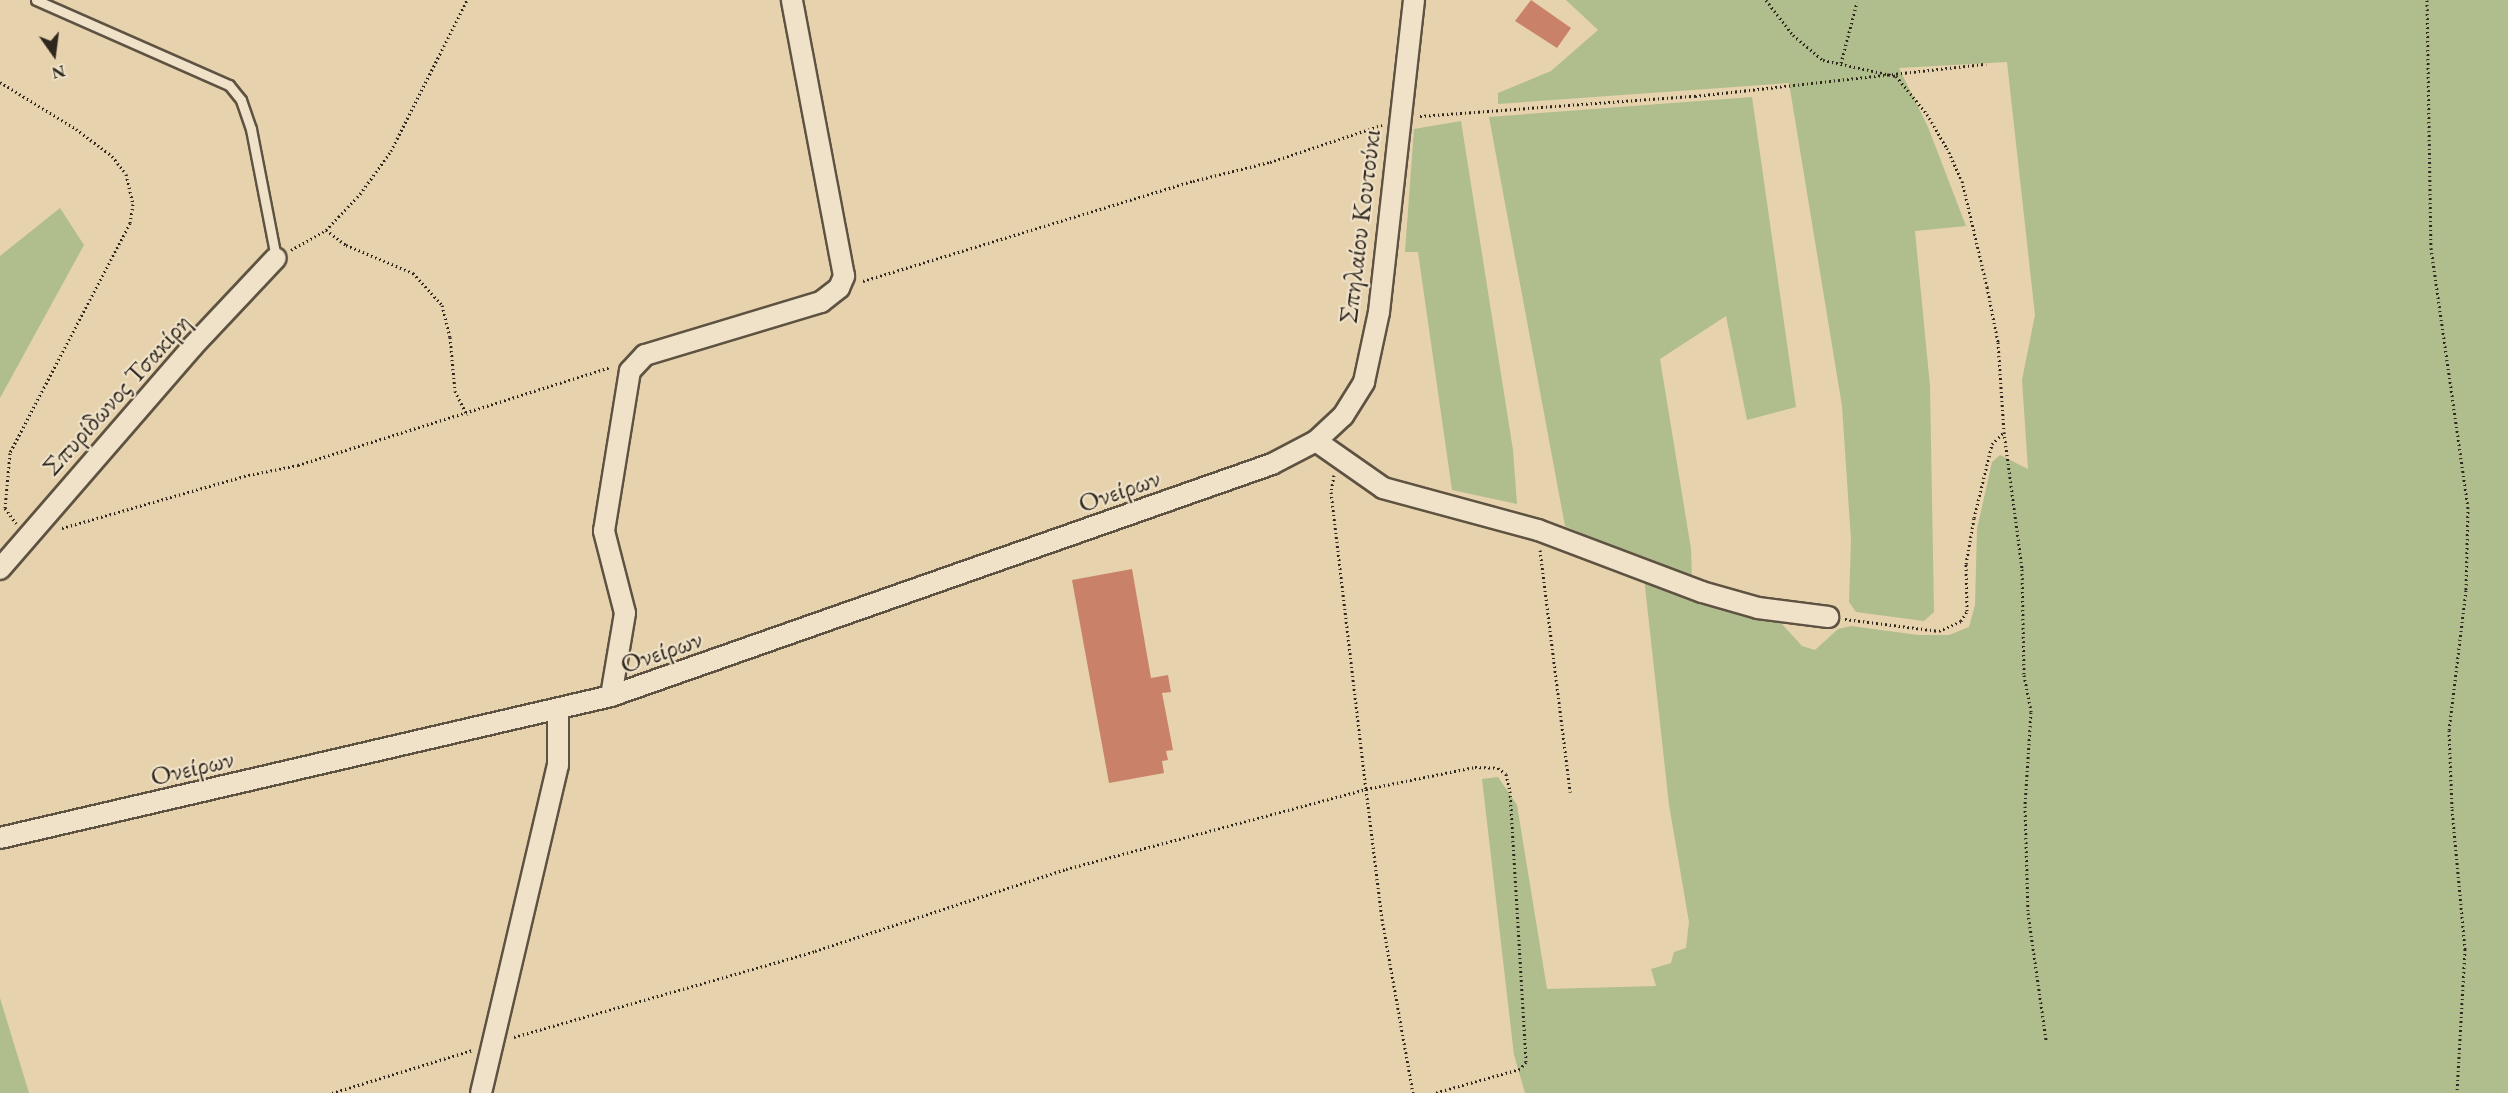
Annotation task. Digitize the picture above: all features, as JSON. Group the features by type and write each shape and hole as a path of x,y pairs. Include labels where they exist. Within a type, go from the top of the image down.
{"street":[{"path":"611,696 625,614 604,531 630,371 645,356 821,302 839,288 844,262 792,0"},
{"name":"Σπηλαίου Κουτούκι","path":"1316,441 1343,416 1364,382 1379,312 1414,0"},
{"name":"Σπυρίδωνος Τσακίρη","path":"0,570 25,537 192,347 276,258"},
{"path":"1316,441 1336,458 1383,488 1538,530 1702,592 1758,608 1828,617"},
{"name":"Ονείρων","path":"0,838 558,711 611,696 1272,464 1316,441"},
{"path":"481,1093 491,1046 519,944 558,765 558,711"}],"lane":[{"path":"36,0 229,85 241,100 251,129 276,258"}],"path":[{"path":"276,258 326,230 360,194 390,151 467,0"},
{"path":"1766,0 1812,52 1823,60 1896,76 1927,114 1962,180 1998,342 2004,432 2022,569 2024,675 2031,712 2025,806 2028,913 2046,1040"},
{"path":"2427,0 2431,248 2468,507 2466,590 2449,730 2452,809 2465,949 2457,1093"},
{"path":"1841,63 1857,2"},
{"path":"0,82 76,129 112,156 126,174 134,204 130,223 10,453 5,508 25,537"},
{"path":"326,230 346,244 413,273 442,305 450,337 455,391 467,415"},
{"path":"58,529 244,476 298,465 467,415 645,356"},
{"path":"1828,617 1939,631 1961,621 1967,611 1966,564 1974,518 1992,444 2004,432"},
{"path":"1336,458 1331,492 1366,789 1382,919 1413,1093"},
{"path":"1538,530 1570,792"},
{"path":"332,1093 815,951 1066,869 1366,789 1475,767 1497,768 1506,774 1510,791 1526,1062 1520,1069 1434,1093"}],"green space":[{"path":"1566,0 2508,0 2508,1093 1525,1093 1514,1055 1482,779 1498,777 1517,805 1547,989 1656,986 1651,969 1671,963 1674,952 1686,948 1689,922 1669,805 1644,577 1780,622 1802,646 1815,650 1838,629 1851,626 1918,635 1949,635 1969,627 1975,605 1977,529 1992,462 2000,455 2028,469 2022,380 2035,315 2007,62 1899,68 1928,127 1966,226 1915,231 1930,386 1934,612 1924,621 1856,612 1849,602 1851,540 1842,406 1789,83 1498,104 1498,93 1551,71 1598,30"},
{"path":"1752,97 1796,407 1747,420 1726,316 1660,359 1691,549 1692,581 1565,526 1489,117"},
{"path":"1461,121 1513,450 1517,504 1452,490 1418,252 1405,252 1414,129"},
{"path":"60,208 84,245 0,398 0,256"},
{"path":"0,998 29,1093 0,1093"}],"building":[{"path":"1531,0 1571,28 1557,48 1515,21"},
{"path":"1132,569 1151,678 1168,675 1171,692 1162,693 1173,750 1166,751 1168,760 1162,761 1164,773 1109,783 1072,580"}]}
